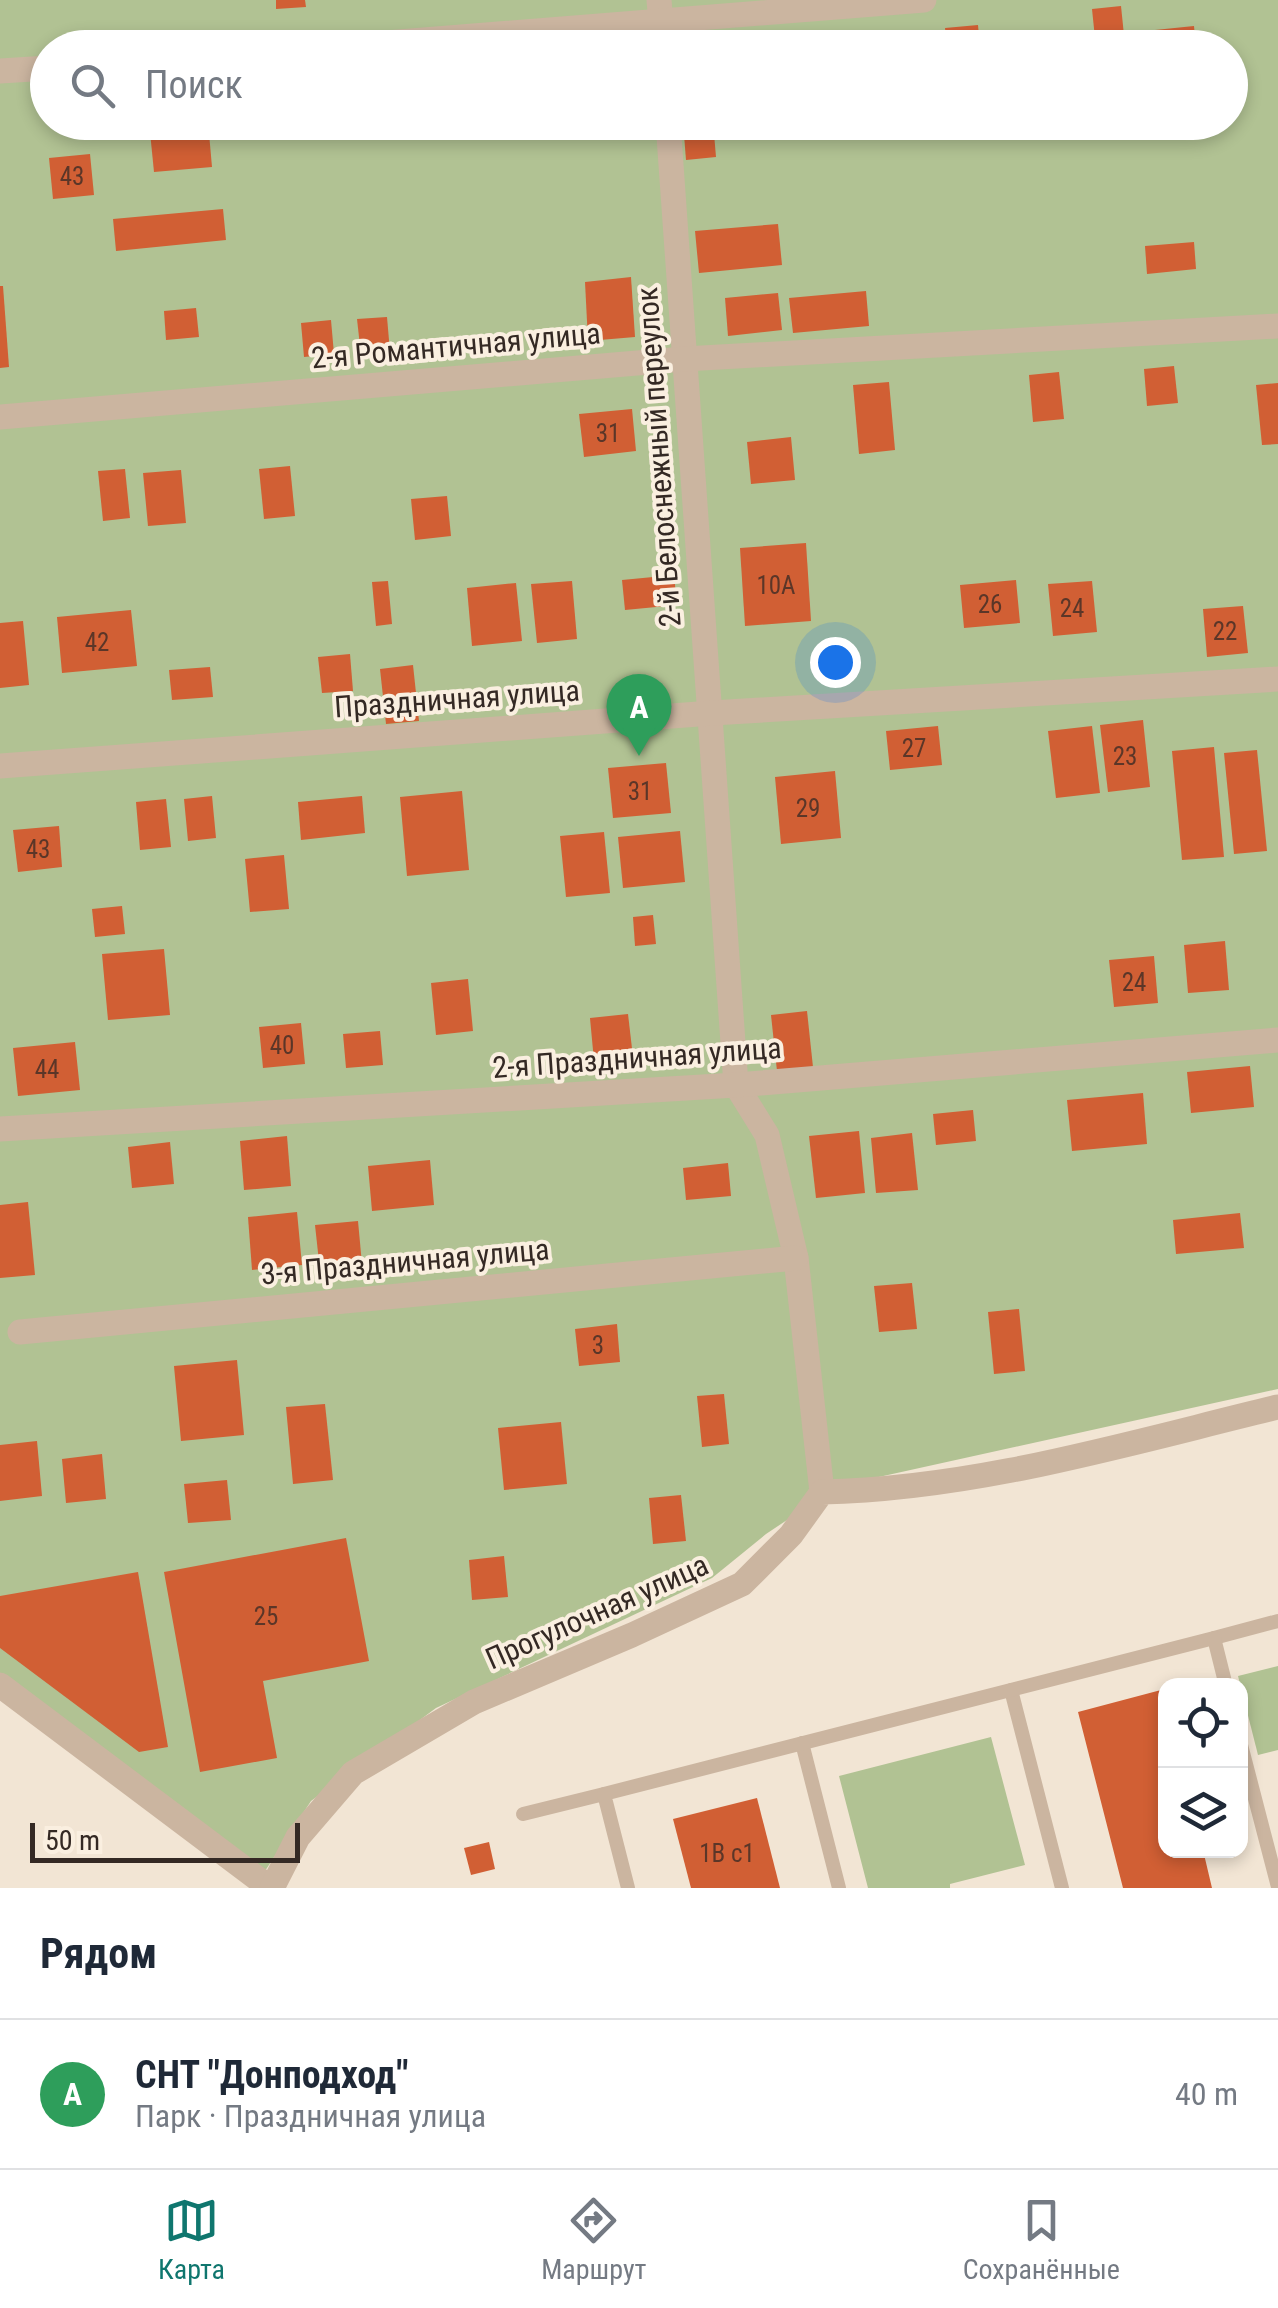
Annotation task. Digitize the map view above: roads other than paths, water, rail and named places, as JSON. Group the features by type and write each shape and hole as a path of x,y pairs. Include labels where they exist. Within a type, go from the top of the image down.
{"street":[{"path":"577,30 924,0"},
{"path":"0,71 30,69"},
{"name":"2-й Белоснежный переулок","path":"669,140 736,1086 767,1135 796,1258 822,1492"},
{"name":"2-я Романтичная улица","path":"0,417 684,359 1278,326"},
{"name":"Праздничная улица","path":"0,766 712,713 1278,679"},
{"name":"2-я Праздничная улица","path":"0,1129 736,1086 1278,1040"},
{"name":"3-я Праздничная улица","path":"20,1332 796,1258"},
{"path":"822,1492 1010,1472 1278,1407"},
{"name":"Прогулочная улица","path":"0,1685 271,1888 298,1836 353,1773 474,1702 742,1584 791,1535 822,1492"}],"lane":[{"path":"523,1814 1278,1621"},
{"path":"1214,1638 1224,1678"},
{"path":"1011,1690 1062,1888"},
{"path":"802,1743 840,1888"},
{"path":"1248,1767 1273,1849 1278,1887"},
{"path":"604,1794 628,1888"}],"place":[{"name":"СНТ \"Донподход\"","path":"639,756"}]}
